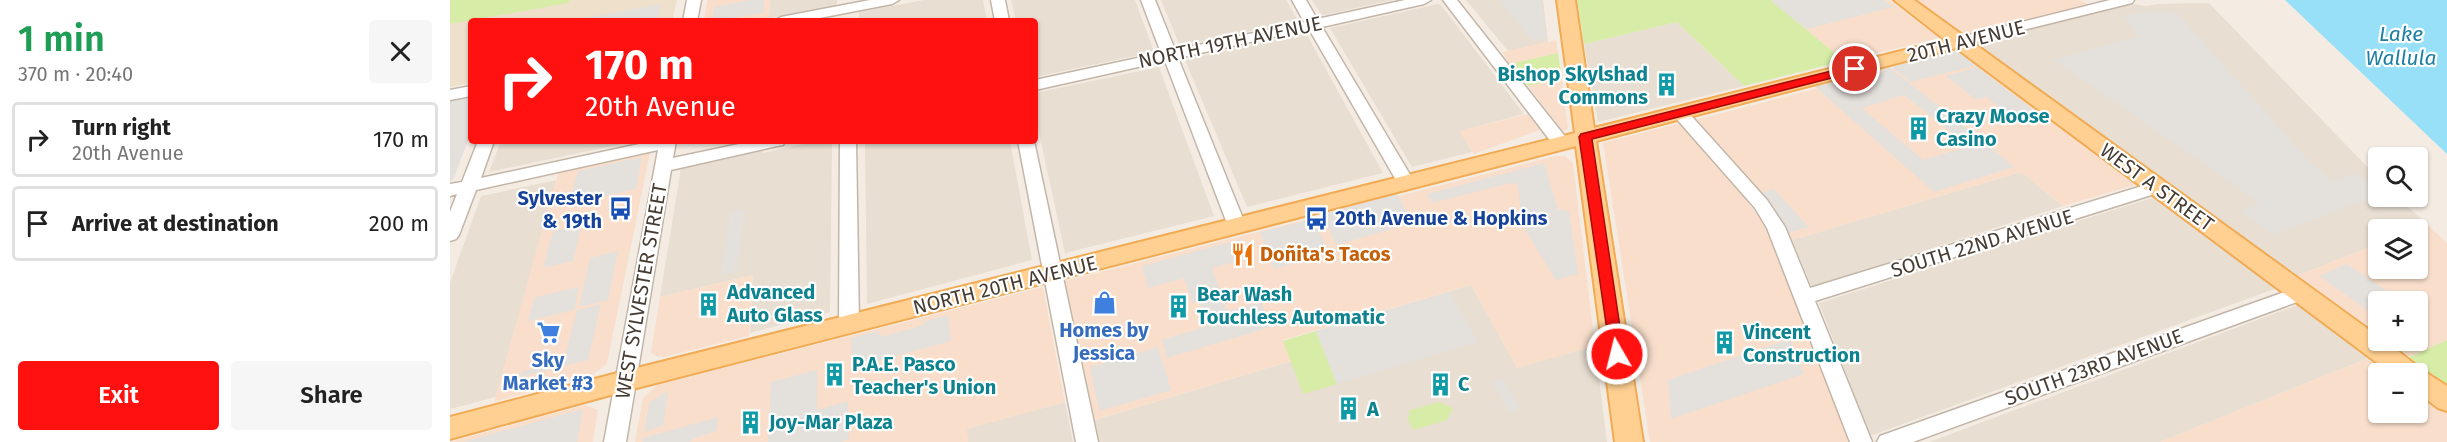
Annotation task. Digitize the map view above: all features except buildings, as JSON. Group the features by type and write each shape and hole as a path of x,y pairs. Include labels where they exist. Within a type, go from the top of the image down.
{"main road":[{"path":"1566,0 1629,442"},
{"name":"WEST A STREET","path":"1903,0 2396,363"},
{"name":"20TH AVENUE","path":"1561,143 1959,42"},
{"name":"NORTH 20TH AVENUE","path":"450,428 625,381 1561,143"},
{"path":"2428,386 2447,400"}],"street":[{"path":"691,18 694,0"},
{"path":"799,18 892,0"},
{"path":"998,0 1001,18"},
{"path":"1148,0 1237,226"},
{"path":"1299,0 1406,183"},
{"name":"NORTH 19TH AVENUE","path":"1038,84 1424,0"},
{"path":"1450,0 1561,143"},
{"name":"20TH AVENUE","path":"1959,42 2127,0"},
{"path":"450,95 468,92"},
{"path":"1680,113 1769,215 1786,249 1861,442"},
{"path":"450,235 485,144"},
{"path":"450,190 659,144"},
{"name":"WEST SYLVESTER STREET","path":"615,442 668,144"},
{"path":"664,166 763,144"},
{"path":"848,144 849,324"},
{"path":"1027,144 1087,442"},
{"name":"SOUTH 22ND AVENUE","path":"1805,297 2158,187"},
{"name":"SOUTH 23RD AVENUE","path":"1888,442 2301,292"}],"shaded area":[{"path":"450,0 677,0 673,18 468,18 468,84 450,87"},
{"path":"707,0 770,0 769,18 704,18"},
{"path":"750,0 764,0 764,13 732,18 712,18 714,7"},
{"path":"770,0 837,0 837,6 769,18"},
{"path":"924,0 983,0 986,18 859,18 859,12"},
{"path":"1011,0 1135,0 1154,52 1038,76 1038,18 1015,18"},
{"path":"1161,0 1286,0 1298,21 1180,46"},
{"path":"1312,0 1393,0 1324,15"},
{"path":"1466,0 1543,0 1548,42 1508,51"},
{"path":"1502,0 1541,0 1546,38 1533,41 1500,2"},
{"path":"1771,0 1889,0 1939,38 1844,61"},
{"path":"1884,0 1893,7 1806,29 1771,1"},
{"path":"1917,0 2081,0 2091,6 1966,36"},
{"path":"2209,3 2368,168 2368,207 2408,207 2421,219 2368,219 2368,247 2292,278 1972,45 2129,4 2147,6"},
{"path":"661,4 658,18 584,18"},
{"path":"1438,4 1524,114 1460,131 1472,152 1412,167 1330,28"},
{"path":"2141,12 2176,12 2313,165 2317,166 2332,182 2355,173 2368,181 2368,199 2273,235 2240,211 2260,203 2054,60 2139,36 2123,16"},
{"path":"1677,22 1744,86 1598,122 1584,44"},
{"path":"1306,33 1383,173 1247,207 1185,60"},
{"path":"1556,40 1558,53 1510,64 1502,52"},
{"path":"1951,51 1960,52 1977,65 1911,82 1892,67"},
{"path":"1962,51 2141,183 2063,206 2021,172 1792,240 1777,212 1758,188 1695,120"},
{"path":"1887,65 2014,167 1934,192 1813,85 1882,73","holes":["1904,95 1968,146 1923,160 1862,108"]},
{"path":"1159,67 1214,216 1065,253 1038,128 1038,92"},
{"path":"1977,67 2036,112 2014,119 1986,97 1976,100 1946,76"},
{"path":"1562,79 1568,129 1563,131 1528,86"},
{"path":"468,97 468,141 453,180 450,181 450,100"},
{"path":"1528,114 1540,130 1474,154 1459,131"},
{"path":"1680,123 1743,196 1763,223 1775,248 1849,442 1650,442 1603,143"},
{"path":"500,144 622,144 489,172"},
{"path":"803,144 832,144 830,312 750,333 753,275 660,297 681,168 763,150 763,153"},
{"path":"865,144 1011,144 1032,260 867,304"},
{"path":"650,153 607,364 592,375 494,402 558,173"},
{"path":"1555,156 1565,156 1573,163 1595,346 1517,368 1471,285 1283,340 1291,361 1095,420 1065,281"},
{"path":"642,157 636,189 569,204 578,171"},
{"path":"1544,163 1558,210 1569,211 1578,274 1556,280 1522,225 1518,185 1510,183 1432,203 1427,194"},
{"path":"2021,172 2063,206 1812,287 1792,240"},
{"path":"557,180 496,397 450,409 450,283 481,196"},
{"path":"1774,189 1809,227 1788,233 1774,207 1761,193"},
{"path":"1397,194 1413,223 1336,245 1322,214"},
{"path":"2158,196 2280,287 1870,436 1819,303"},
{"path":"745,209 737,272 721,275 730,212"},
{"path":"1314,219 1329,254 1274,269 1260,232"},
{"path":"582,224 573,261 543,268 553,231"},
{"path":"2428,225 2447,243 2447,340 2428,349 2428,291 2368,291 2368,334 2292,278 2368,247 2368,279 2428,279"},
{"path":"1241,239 1249,258 1212,268 1227,311 1261,302 1271,327 1167,358 1162,340 1208,326 1199,301 1192,303 1184,278 1148,288 1142,266"},
{"path":"618,251 608,300 579,307 590,258"},
{"path":"2347,264 2387,291 2368,291 2368,310 2319,276"},
{"path":"753,275 749,336 664,357 655,356 651,352 660,297"},
{"path":"1471,285 1517,367 1595,346 1607,442 1099,442 1095,420 1291,361 1283,341"},
{"path":"579,287 574,310 528,321 535,297"},
{"path":"1043,287 1065,402 967,429 968,442 635,442 643,398 657,385"},
{"path":"1450,292 1477,342 1337,384 1316,331"},
{"path":"2303,303 2374,356 2160,442 1929,442"},
{"path":"601,304 588,360 520,377 521,372 564,361 577,310"},
{"path":"948,315 951,341 852,368 851,338 879,331 880,337 924,325 926,321"},
{"path":"1790,339 1804,374 1671,419 1668,380"},
{"path":"1158,347 1171,390 1099,411 1090,367"},
{"path":"2391,351 2423,351 2403,360"},
{"path":"2374,356 2383,363 2368,363 2368,423 2428,423 2428,397 2447,411 2447,442 2160,442"},
{"path":"817,370 817,410 848,401 849,439 841,442 768,442 771,382"},
{"path":"1503,378 1521,409 1509,413 1492,382"},
{"path":"668,391 663,426 644,432 649,403"},
{"path":"1065,402 1073,442 968,442 966,429"},
{"path":"585,405 598,410 593,442 450,442"},
{"path":"583,409 577,442 463,442"},
{"path":"718,417 716,431 694,438 690,442 643,442 643,438"}],"green space":[{"path":"450,0 570,0 568,3 484,18 468,18 468,21 450,24"},
{"path":"1577,0 1771,0 1844,61 1744,86 1677,22 1584,44"},
{"path":"1558,53 1562,79 1528,86 1510,64"},
{"path":"1316,331 1337,384 1303,394 1283,341"},
{"path":"2447,340 2447,391 2428,378 2428,363 2407,363 2403,360 2428,351 2428,349"},
{"path":"1439,402 1453,408 1447,420 1413,430 1407,417 1410,415 1408,411"}],"water":[{"name":"Lake Wallula","path":"2285,0 2447,0 2447,154"}],"place":[{"name":"Bishop Skylshad Commons","path":"1666,85"},
{"name":"Crazy Moose Casino","path":"1918,128"},
{"name":"Sylvester & 19th","path":"620,209"},
{"name":"20th Avenue & Hopkins","path":"1317,218"},
{"name":"Doñita's Tacos","path":"1242,254"},
{"name":"Homes by Jessica","path":"1104,302"},
{"name":"Advanced Auto Glass","path":"709,304"},
{"name":"Bear Wash Touchless Automatic","path":"1179,306"},
{"name":"Sky Market #3","path":"548,332"},
{"name":"Vincent Construction","path":"1725,343"},
{"name":"P.A.E. Pasco Teacher's Union","path":"834,375"},
{"name":"C","path":"1440,384"},
{"name":"A","path":"1349,409"},
{"name":"Joy-Mar Plaza","path":"751,422"}],"route":[{"path":"1617,354 1585,137 1855,69"}]}
